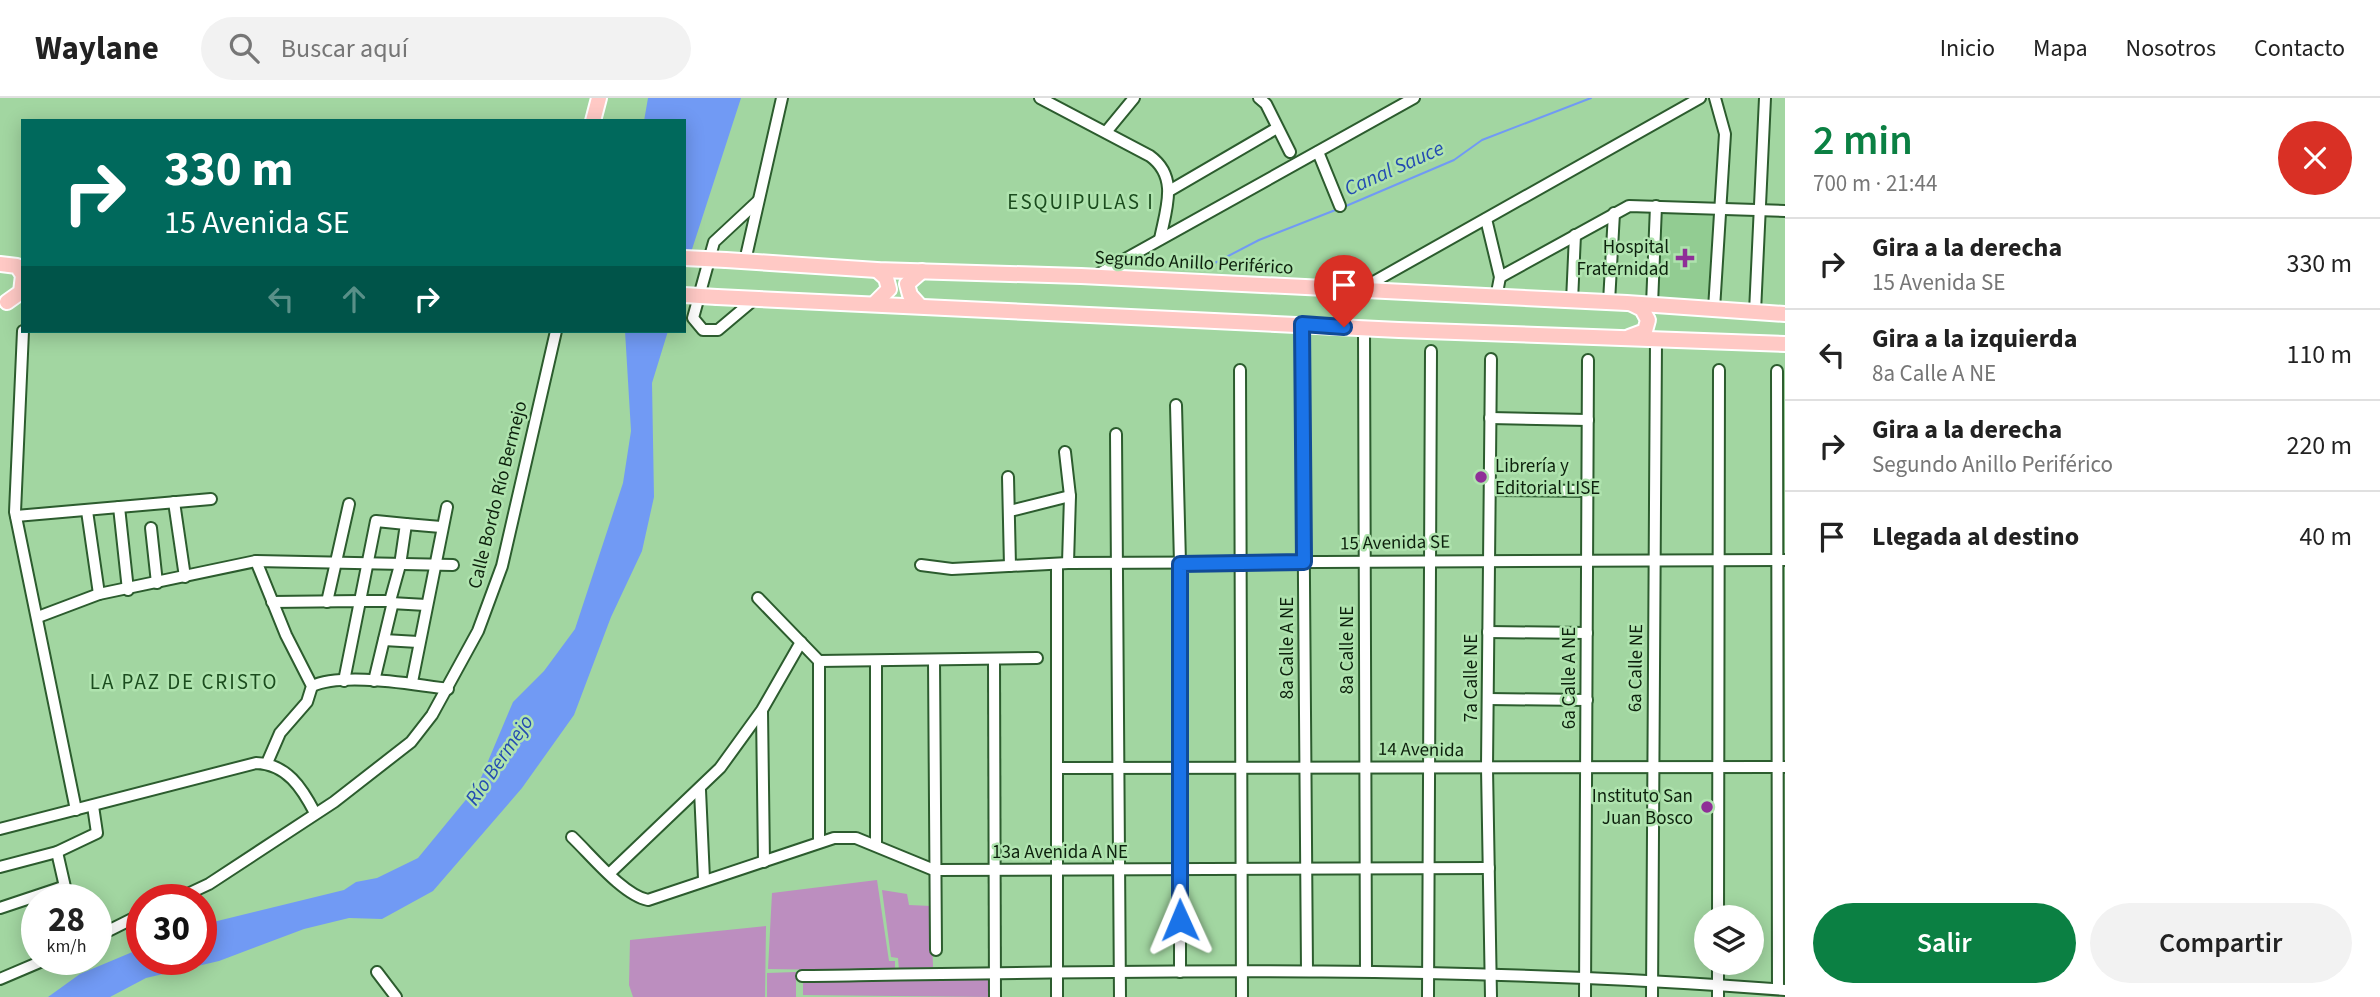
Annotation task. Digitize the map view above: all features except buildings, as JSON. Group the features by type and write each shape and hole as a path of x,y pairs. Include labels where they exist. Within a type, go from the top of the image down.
{"main road":[{"path":"596,119 601,98"},
{"path":"0,263 21,257"},
{"name":"Segundo Anillo Periférico","path":"686,258 877,270 1093,277 1609,302 1785,314"},
{"path":"0,263 17,266 21,272"},
{"path":"876,302 889,289 886,278 877,270"},
{"path":"919,304 910,295 907,284 922,271"},
{"path":"3,303 21,292"},
{"path":"686,295 919,304 1364,328 1785,344"},
{"path":"3,303 21,298"},
{"path":"1624,338 1645,331 1648,320 1642,309 1627,303"}],"street":[{"path":"745,261 782,98"},
{"path":"1040,98 1058,102 1158,162 1167,174 1169,191 1160,239"},
{"path":"1106,132 1134,98"},
{"path":"1093,277 1414,98"},
{"path":"1357,291 1700,98"},
{"path":"1714,309 1725,134 1715,98"},
{"path":"1755,312 1762,210 1765,98"},
{"path":"1267,100 1277,128 1290,152"},
{"path":"1169,191 1277,128"},
{"path":"1318,152 1340,206"},
{"path":"756,298 718,330 703,330 693,318 714,242 758,201"},
{"path":"1500,277 1629,206 1785,211"},
{"path":"1652,305 1656,206"},
{"path":"1609,302 1615,213"},
{"path":"1486,219 1500,277 1496,298"},
{"path":"1572,301 1575,235"},
{"name":"8a Calle A NE","path":"1302,324 1307,971"},
{"name":"8a Calle NE","path":"1364,328 1366,971"},
{"path":"23,333 16,516 38,617 66,774 76,810"},
{"name":"Calle Bordo Río Bermejo","path":"209,884 315,813 411,741 448,689 478,631 502,566 556,333"},
{"name":"6a Calle NE","path":"1652,997 1657,340"},
{"path":"1428,997 1431,351"},
{"name":"7a Calle NE","path":"1490,359 1488,768 1491,997"},
{"name":"6a Calle A NE","path":"1585,997 1588,360"},
{"path":"1240,370 1242,997"},
{"path":"1718,905 1719,370"},
{"path":"802,976 1428,971 1652,980 1718,991 1781,989 1781,560 1777,371"},
{"path":"1176,405 1180,564 1181,972"},
{"path":"1490,418 1588,420"},
{"path":"1116,434 1120,997"},
{"path":"1057,997 1057,768 1063,564 1070,496 1065,452"},
{"path":"1008,477 1010,566"},
{"path":"1490,490 1588,491"},
{"path":"1010,510 1070,496"},
{"path":"16,516 211,499"},
{"path":"174,502 185,578"},
{"path":"327,602 349,505"},
{"path":"412,682 447,507"},
{"path":"119,508 128,590"},
{"path":"88,511 99,594"},
{"path":"344,681 376,521 441,527"},
{"path":"374,681 400,565 406,524"},
{"path":"151,528 157,583"},
{"name":"15 Avenida SE","path":"921,565 952,569 1119,563 1781,560"},
{"path":"38,617 99,594 256,561 453,565"},
{"path":"256,561 272,602 312,686 307,702 280,733 267,764"},
{"path":"758,598 819,661 819,842"},
{"path":"272,602 360,601 426,605"},
{"path":"1488,632 1587,633"},
{"path":"384,640 418,642"},
{"path":"572,836 610,873 720,768 762,710 801,642"},
{"path":"819,661 1037,658"},
{"path":"994,659 995,997"},
{"path":"934,660 936,950"},
{"path":"876,661 876,845"},
{"path":"312,686 344,681 374,681 412,682 448,689"},
{"path":"1488,699 1587,700"},
{"path":"762,710 764,862"},
{"path":"0,830 228,768 267,764 289,774 304,792 315,813"},
{"name":"14 Avenida","path":"1057,768 1781,767"},
{"path":"699,790 704,879"},
{"path":"0,867 57,852 97,833 93,806"},
{"name":"13a Avenida A NE","path":"610,873 638,898 648,900 704,879 834,838 856,838 934,870 1489,868"},
{"path":"57,852 62,884"},
{"path":"0,908 21,901"},
{"path":"0,979 21,970"},
{"path":"377,972 396,997"}],"shaded area":[{"name":"Hospital Fraternidad","path":"1658,213 1716,216 1712,304 1654,300"},
{"path":"877,880 889,961 895,961 895,971 768,969 772,893"},
{"path":"882,890 907,894 909,905 931,906 933,967 899,970 898,958 891,957"},
{"path":"766,926 765,997 633,997 629,985 630,940"},
{"path":"796,972 796,997 767,997 767,973"},
{"path":"803,980 991,980 990,997 803,995"}],"water":[{"path":"648,98 741,98 686,268 686,119 644,119"},
{"name":"Río Bermejo","path":"625,333 667,333 652,383 654,497 642,551 611,617 574,715 522,788 433,891 382,919 349,918 304,929 217,961 217,921 344,890 356,882 377,878 418,858 478,785 513,702 544,671 575,629 623,483 631,431"},
{"path":"126,955 126,975 159,975 146,978 110,997 48,997 79,975 112,975 112,961"}],"waterway":[{"name":"Canal Sauce","path":"1346,206 1454,160 1482,140 1591,98"},
{"name":"Canal Sauce","path":"1209,266 1259,240 1338,209"}],"place":[{"name":"Hospital Fraternidad","path":"1685,258"},
{"name":"Librería y Editorial LISE","path":"1481,477"},
{"name":"Instituto San Juan Bosco","path":"1707,807"}],"district":[{"name":"ESQUIPULAS I","path":"1081,202"},
{"name":"LA PAZ DE CRISTO","path":"184,682"}],"route":[{"path":"1180,920 1180,564 1304,562 1302,324 1344,327"}]}
